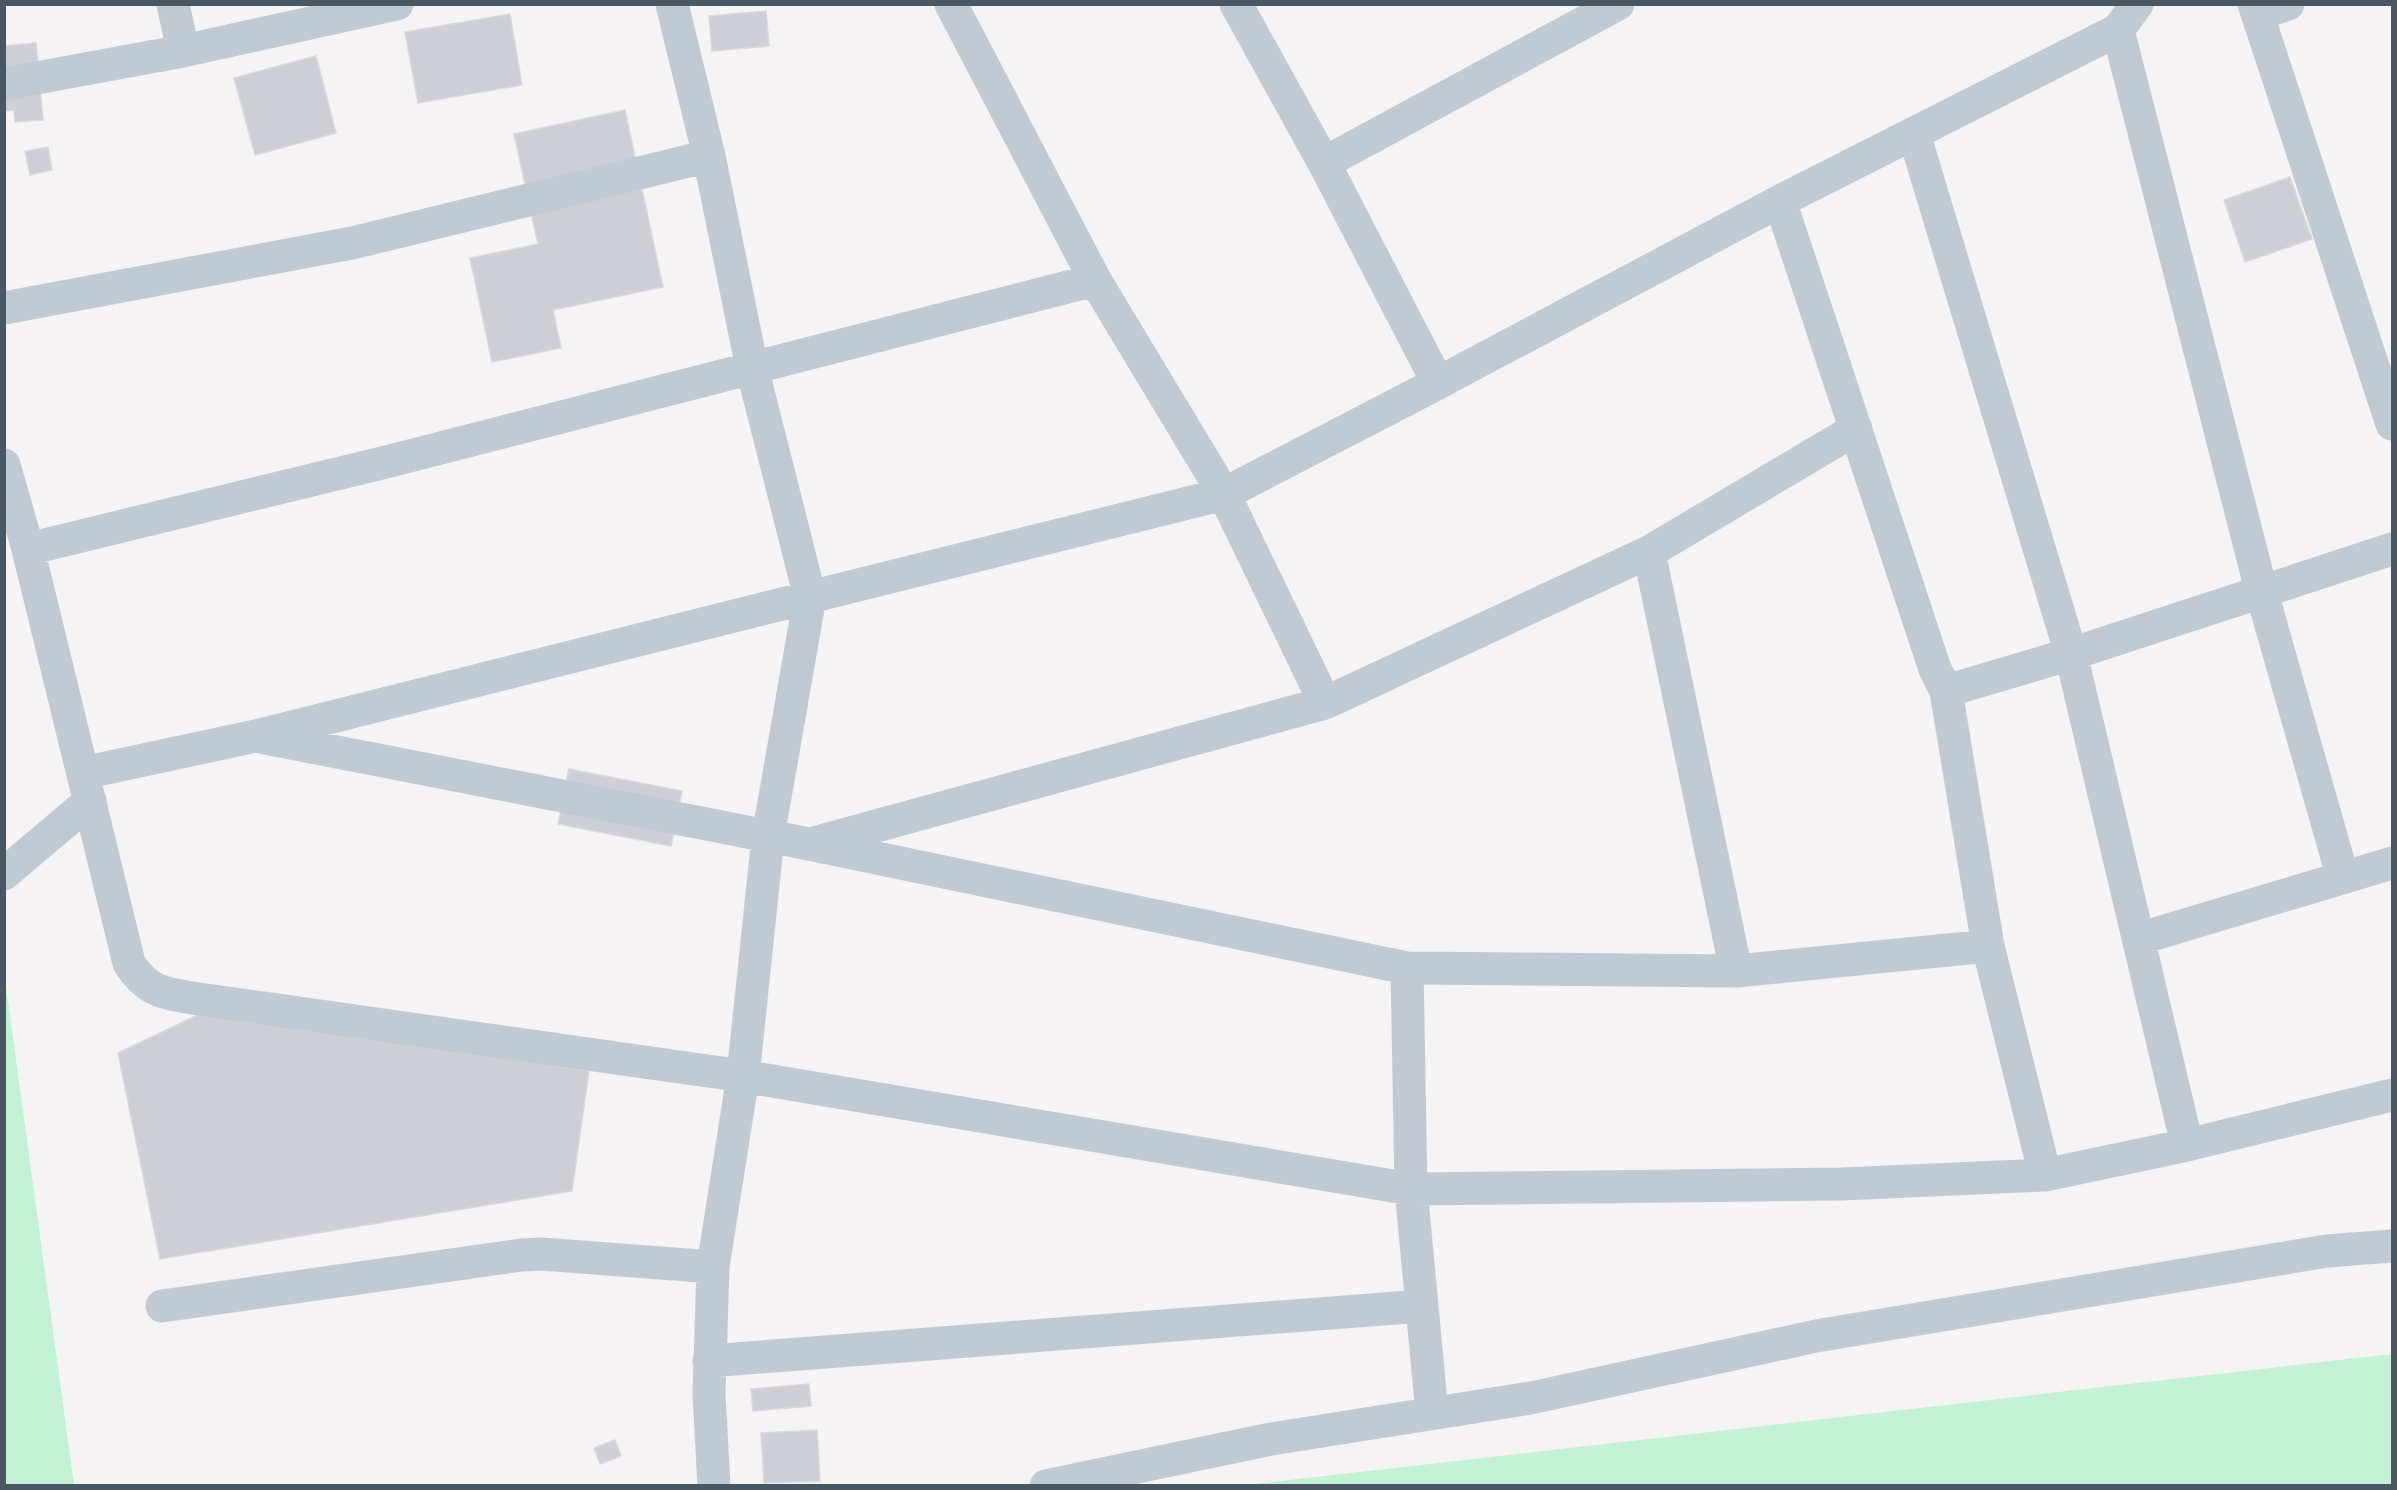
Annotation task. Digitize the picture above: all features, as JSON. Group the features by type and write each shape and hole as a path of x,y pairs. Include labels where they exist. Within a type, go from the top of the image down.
{"street":[{"path":"173,4 183,51"},
{"path":"4,84 183,51 397,4"},
{"path":"672,4 709,156 752,368 810,597 768,837 743,1076 713,1267 709,1361 714,1485"},
{"path":"951,4 1095,280 1224,494 1325,703"},
{"path":"1236,4 1324,163 1438,383"},
{"path":"1324,163 1618,4"},
{"path":"4,874 86,787 256,736 1224,494 1780,201 2118,30 2137,4"},
{"path":"2267,8 2392,424"},
{"path":"2118,30 2261,590 2343,879"},
{"path":"1914,134 2071,654 2187,1145"},
{"path":"4,308 352,243 709,156"},
{"path":"1780,201 1935,669 1946,692 1988,946 2045,1176"},
{"path":"28,549 1095,280"},
{"path":"809,844 1325,703 1649,552 1856,429"},
{"path":"4,465 9,510 28,549 129,963 141,982 165,993 743,1076 1411,1189 1841,1184 2045,1176 2187,1145 2392,1095"},
{"path":"1946,692 2071,654 2392,549"},
{"path":"1649,552 1736,971"},
{"path":"256,736 809,844 1407,968 1736,971 1988,946"},
{"path":"2138,939 2392,863"},
{"path":"1407,968 1411,1189 1432,1413"},
{"path":"1046,1485 1271,1439 1530,1398 1815,1336 2327,1251 2392,1246"},
{"path":"162,1306 521,1255 542,1254 713,1267"},
{"path":"709,1361 1422,1306"}],"green space":[{"path":"5,979 74,1485 5,1485"},
{"path":"2392,1354 2392,1485 1245,1485"}],"building":[{"path":"766,11 769,46 712,51 709,16"},
{"path":"510,14 522,85 418,103 405,32"},
{"path":"36,43 43,120 15,122 14,110 4,111 4,46"},
{"path":"316,56 336,133 255,155 234,78"},
{"path":"625,110 663,287 553,310 561,348 492,362 470,258 538,244 514,134"},
{"path":"48,147 52,170 30,175 25,151"},
{"path":"2290,177 2312,239 2245,262 2224,200"},
{"path":"569,769 682,791 671,846 558,824"},
{"path":"206,1011 589,1071 572,1191 160,1259 118,1053"},
{"path":"809,1384 811,1406 753,1411 751,1389"},
{"path":"817,1430 820,1481 764,1483 761,1433"},
{"path":"615,1440 621,1456 600,1464 594,1448"}]}
